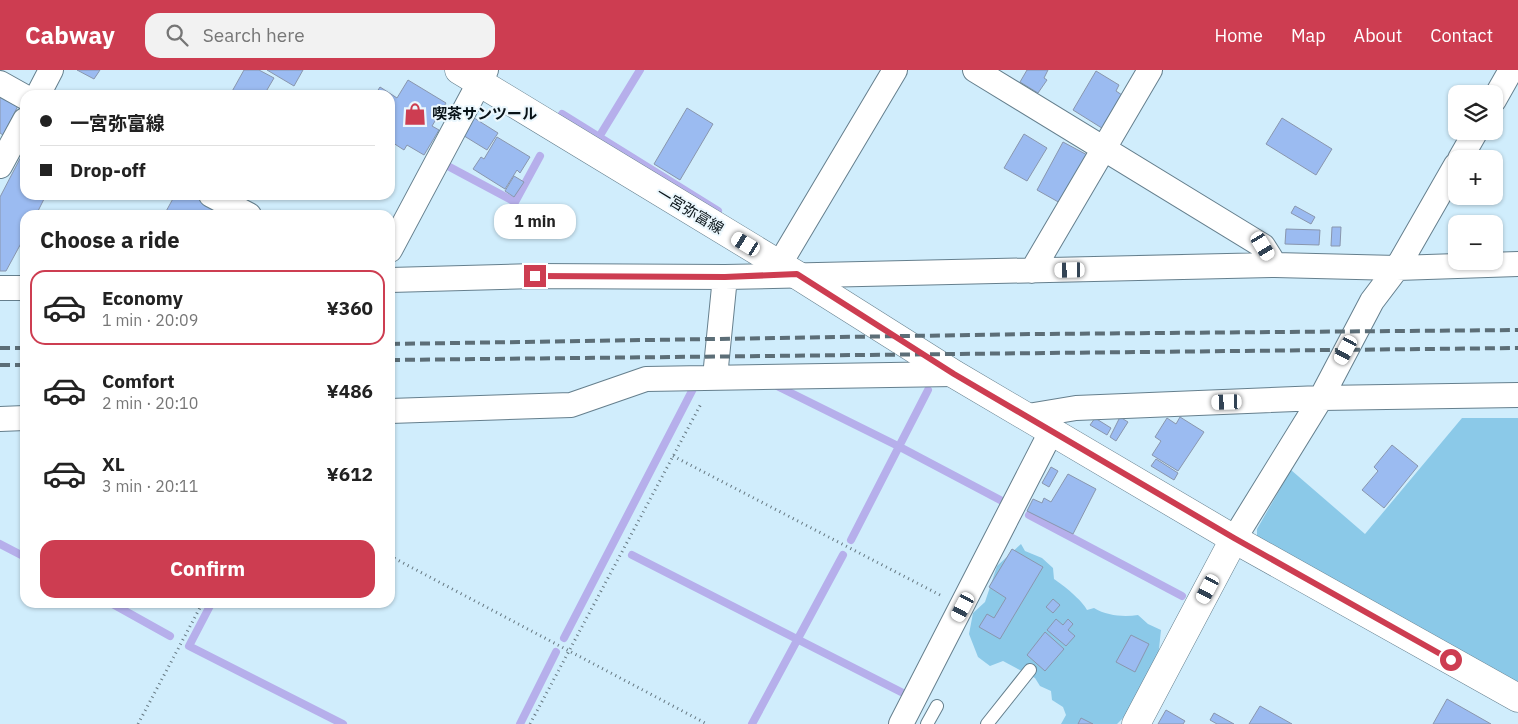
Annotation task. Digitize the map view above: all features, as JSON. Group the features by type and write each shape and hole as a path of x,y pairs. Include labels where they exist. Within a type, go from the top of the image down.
{"main road":[{"name":"一宮弥富線","path":"474,74 954,374 1234,538 1518,698"},
{"path":"1136,724 1234,538"}],"street":[{"path":"41,90 51,70"},
{"path":"788,270 895,70"},
{"path":"976,70 1263,246 1275,265"},
{"path":"1032,271 1150,70"},
{"path":"1503,86 1513,70 1518,76"},
{"path":"395,240 474,74"},
{"path":"0,84 20,94"},
{"path":"0,166 20,129"},
{"path":"1234,538 1321,398 1372,301 1397,268 1448,179"},
{"path":"220,200 240,210"},
{"path":"395,280 535,276 725,277 788,270 1032,271 1275,265 1397,268 1518,264"},
{"path":"715,377 725,277"},
{"path":"0,288 20,288"},
{"path":"395,411 571,405 646,379 954,374"},
{"path":"1028,416 1076,408 1321,398 1518,395"},
{"path":"0,419 20,418"},
{"path":"900,724 963,607 1052,430"}],"lane":[{"path":"987,724 1030,670"},
{"path":"927,724 937,706"}],"path":[{"path":"530,724 715,377"},
{"path":"673,456 963,607"},
{"path":"395,559 708,724"},
{"path":"138,724 200,608"}],"shaded area":[{"path":"1462,418 1518,418 1518,685 1257,536 1257,529 1291,470 1365,534"},
{"path":"1021,544 1025,551 1042,558 1053,568 1054,579 1077,597 1087,610 1094,608 1104,613 1116,615 1138,615 1148,624 1161,630 1158,658 1149,669 1144,688 1135,696 1128,713 1117,724 1061,724 1066,715 1063,707 1052,700 1051,691 1040,686 1035,678 1003,661 990,666 978,657 969,634 973,613 985,602 997,566"}],"building":[{"path":"77,70 100,70 94,79"},
{"path":"244,70 259,70 274,78 267,90 233,90"},
{"path":"267,70 303,70 294,86"},
{"path":"1027,70 1048,70 1044,78 1047,80 1038,93 1020,82"},
{"path":"1096,71 1119,85 1116,91 1125,97 1105,130 1073,110"},
{"name":"喫茶サンツール","path":"408,80 446,103 432,126 439,130 424,155 407,145 404,150 395,144 395,97 397,98"},
{"path":"0,89 20,99 20,102 3,135 0,133"},
{"path":"687,108 713,124 680,180 654,164"},
{"path":"471,116 498,133 487,150 461,134"},
{"path":"1282,118 1332,149 1316,175 1266,144"},
{"path":"1024,134 1047,148 1027,181 1004,168"},
{"path":"497,137 530,157 520,173 517,170 505,189 473,169 481,157 484,159"},
{"path":"1063,142 1091,157 1062,204 1037,190"},
{"path":"20,159 20,200 44,200 38,210 20,210 20,245 6,271 0,271 0,197"},
{"path":"514,176 524,182 514,197 505,191"},
{"path":"172,200 206,200 224,210 167,210"},
{"path":"1295,206 1315,217 1311,224 1291,213"},
{"path":"1332,227 1341,227 1340,246 1331,246"},
{"path":"1286,229 1320,230 1319,245 1285,244"},
{"path":"1120,417 1128,422 1116,441 1110,437"},
{"path":"1180,417 1204,432 1178,471 1152,455 1161,441 1155,437 1167,418 1176,424"},
{"path":"1095,418 1111,428 1107,435 1090,425"},
{"path":"1392,445 1418,466 1384,508 1362,490 1378,471 1374,467"},
{"path":"1156,459 1178,473 1174,480 1151,466"},
{"path":"1051,467 1058,471 1049,487 1042,483"},
{"path":"1068,474 1096,489 1073,534 1027,511 1033,499 1042,503 1044,498 1051,502"},
{"path":"1012,549 1043,567 1000,639 979,627 987,614 994,618 1006,598 989,587"},
{"path":"1053,599 1060,605 1053,613 1046,607"},
{"path":"1056,619 1063,625 1068,619 1073,624 1068,630 1075,636 1066,646 1047,630"},
{"path":"1045,632 1064,649 1045,671 1027,655"},
{"path":"1131,635 1149,644 1135,672 1116,662"},
{"path":"1447,699 1491,724 1433,724"},
{"path":"1260,706 1292,724 1249,724"},
{"path":"1166,710 1185,721 1183,724 1158,724"},
{"path":"1214,713 1234,724 1217,724 1210,720"},
{"path":"1081,718 1093,724 1078,724"}],"waterway":[{"path":"599,137 640,70"},
{"path":"562,114 718,211"},
{"path":"441,168 444,164 515,202 540,156"},
{"path":"777,386 898,446 1004,502"},
{"path":"564,638 694,387"},
{"path":"851,540 928,390"},
{"path":"1029,515 1182,596"},
{"path":"0,544 20,554"},
{"path":"632,555 905,694"},
{"path":"752,724 843,555"},
{"path":"120,608 170,636"},
{"path":"209,608 189,646 343,724"},
{"path":"520,724 556,652"}],"railway":[{"path":"395,344 1035,334 1518,330"},
{"path":"0,348 20,348"},
{"path":"395,360 1518,348"},
{"path":"0,365 20,365"}],"place":[{"name":"喫茶サンツール","path":"415,114"}],"route":[{"path":"535,276 725,277 797,274 954,374 1234,538 1451,660"}]}
